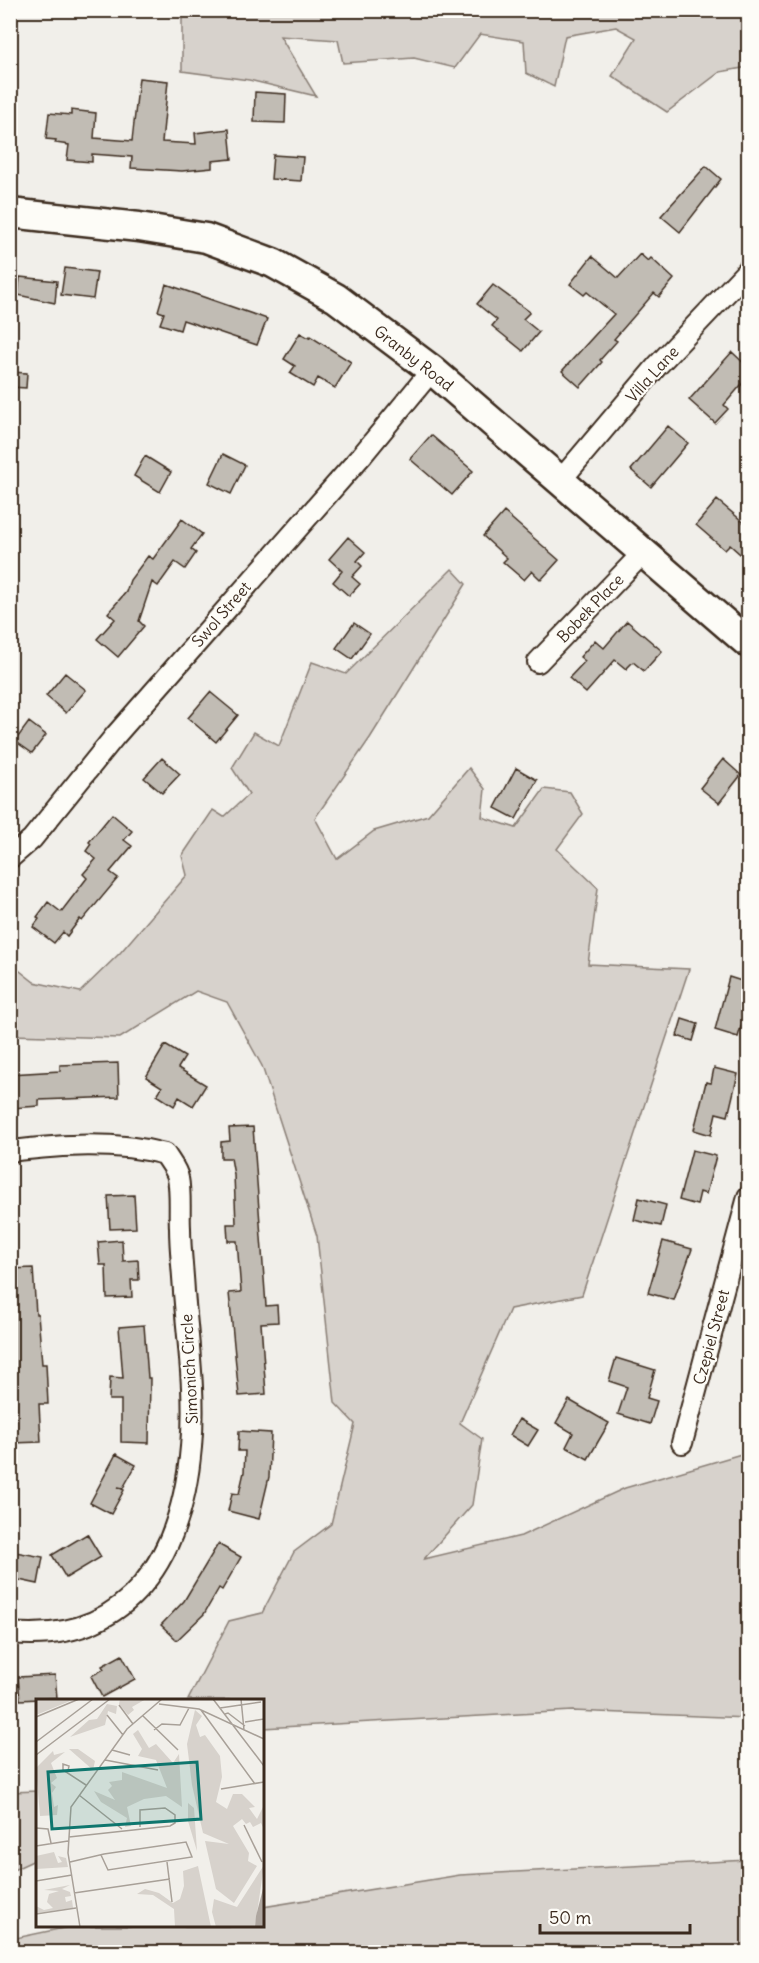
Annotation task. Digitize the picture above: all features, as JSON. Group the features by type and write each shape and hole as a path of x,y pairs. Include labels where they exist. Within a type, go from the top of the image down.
{"main road":[{"name":"Granby Road","path":"10,213 139,227 206,238 273,263 336,298 432,370 748,643"}],"street":[{"name":"Villa Lane","path":"560,481 657,366 748,270"},
{"name":"Swol Street","path":"10,858 32,839 115,736 363,454 432,370"},
{"name":"Bobek Place","path":"538,662 643,553"},
{"name":"Simonich Circle","path":"10,1151 46,1147 114,1146 143,1148 165,1154 178,1176 181,1246 193,1387 192,1447 183,1498 170,1539 141,1590 106,1616 81,1629 35,1636 10,1633"},
{"name":"Czepiel Street","path":"682,1443 748,1197"}],"shaded area":[{"path":"182,11 748,11 748,67 720,72 667,112 612,76 636,38 616,27 565,36 554,87 526,73 524,41 480,34 455,68 414,58 343,63 338,40 280,36 316,96 249,80 182,71"},
{"path":"452,569 466,584 370,738 315,818 337,859 374,831 428,815 469,768 485,789 482,817 516,828 544,789 570,792 583,814 557,849 598,888 588,964 689,969 582,1295 510,1309 460,1423 482,1439 472,1505 424,1559 521,1536 625,1488 748,1452 748,1718 572,1711 264,1728 264,1699 189,1699 229,1621 262,1613 294,1552 331,1524 355,1424 335,1403 317,1236 262,1066 227,1002 196,991 120,1038 11,1035 11,964 34,982 80,992 120,953 187,875 182,856 213,810 224,817 249,794 232,768 254,732 279,746 312,662 346,674"},
{"path":"36,1791 36,1859 11,1871 11,1792"},
{"path":"748,1860 748,1952 11,1952 11,1939 68,1927 264,1927 264,1907 460,1875"}],"building":[{"path":"139,78 168,81 162,142 196,144 195,133 229,129 232,159 212,161 212,168 182,171 131,168 132,157 92,154 92,162 67,160 69,145 46,139 49,113 71,115 71,110 96,113 94,138 132,141"},
{"path":"255,92 286,94 285,123 254,122"},
{"path":"273,155 303,157 301,181 271,179"},
{"path":"706,166 721,179 680,232 661,216"},
{"path":"640,254 648,261 651,258 674,279 659,297 654,293 614,339 617,341 580,387 562,371 614,314 587,292 584,295 570,284 592,256 618,278"},
{"path":"65,268 97,272 93,299 61,295"},
{"path":"20,277 57,281 55,303 18,295"},
{"path":"166,284 267,319 257,345 183,320 180,330 160,324 164,313 158,311"},
{"path":"493,285 530,312 523,319 539,332 523,351 492,326 497,320 477,304"},
{"path":"300,333 309,338 310,336 351,362 335,388 318,378 313,387 290,373 295,366 284,359"},
{"path":"732,352 748,367 748,377 724,405 728,409 715,423 689,400"},
{"path":"10,372 27,373 26,388 10,387"},
{"path":"668,426 688,443 651,487 631,470"},
{"path":"431,435 473,471 452,495 410,459"},
{"path":"223,454 245,465 231,494 209,483"},
{"path":"145,456 171,472 160,492 134,476"},
{"path":"717,500 748,526 748,561 730,545 725,550 696,525"},
{"path":"504,512 559,560 541,580 532,571 524,580 503,562 507,558 483,536"},
{"path":"182,519 202,534 191,549 196,553 185,569 175,562 158,586 152,582 139,621 144,626 118,657 97,639 115,619 108,613 126,592 130,580 148,556 153,559"},
{"path":"348,537 365,552 357,561 362,566 352,577 360,584 349,596 333,582 342,571 329,559"},
{"path":"627,621 662,651 644,671 633,662 626,669 615,660 586,693 569,678 585,661 580,657 595,640 604,648"},
{"path":"354,623 370,634 352,659 336,648"},
{"path":"65,673 86,690 66,713 46,696"},
{"path":"210,692 238,715 216,742 188,718"},
{"path":"29,722 46,735 32,753 15,741"},
{"path":"162,758 180,774 162,793 144,778"},
{"path":"723,759 741,775 719,803 700,788"},
{"path":"516,768 537,780 516,819 495,808"},
{"path":"112,814 132,831 124,840 132,846 110,872 118,878 82,921 80,919 67,936 63,932 54,943 33,927 39,919 37,917 48,902 61,912 87,878 83,874 96,859 86,851 91,844 89,842"},
{"path":"729,977 748,983 748,1018 744,1017 738,1037 715,1030"},
{"path":"682,1019 698,1024 693,1041 677,1036"},
{"path":"165,1045 185,1057 178,1068 206,1085 193,1106 179,1097 174,1106 157,1095 162,1087 146,1077"},
{"path":"118,1063 119,1097 39,1100 39,1106 12,1108 10,1074 60,1071 60,1065"},
{"path":"714,1068 738,1074 728,1116 716,1113 711,1135 694,1130 706,1082 711,1083"},
{"path":"253,1127 266,1306 277,1305 278,1322 261,1323 266,1394 239,1396 229,1293 241,1292 237,1241 228,1241 227,1224 236,1224 234,1175 231,1158 221,1158 221,1142 230,1141 229,1128"},
{"path":"692,1150 716,1156 706,1194 700,1192 697,1205 679,1200"},
{"path":"134,1195 136,1228 110,1229 108,1196"},
{"path":"639,1198 666,1205 661,1226 634,1220"},
{"path":"122,1240 123,1261 138,1260 139,1280 131,1280 132,1297 107,1298 106,1265 100,1265 98,1242"},
{"path":"663,1241 692,1249 674,1300 648,1293"},
{"path":"33,1268 42,1364 46,1364 48,1404 39,1404 41,1442 12,1443 11,1420 15,1419 13,1374 10,1374 10,1269"},
{"path":"144,1325 148,1378 150,1378 149,1443 121,1442 121,1400 109,1400 110,1377 123,1378 119,1327"},
{"path":"616,1358 655,1370 647,1398 657,1401 650,1424 618,1414 627,1387 609,1381"},
{"path":"569,1400 609,1423 588,1459 566,1447 573,1433 556,1423"},
{"path":"519,1419 538,1430 528,1446 510,1435"},
{"path":"239,1431 271,1433 269,1477 259,1519 228,1511 232,1493 239,1494 244,1472 245,1451 238,1451"},
{"path":"116,1454 136,1465 123,1488 118,1487 124,1490 111,1514 90,1503"},
{"path":"87,1534 101,1557 66,1578 52,1555"},
{"path":"218,1544 241,1557 222,1590 219,1588 204,1614 177,1640 161,1625 184,1601"},
{"path":"10,1551 43,1557 38,1584 14,1579 15,1575 10,1574"},
{"path":"122,1655 135,1679 102,1697 91,1676 104,1669 102,1666"},
{"path":"55,1675 57,1698 20,1700 18,1677"}]}
